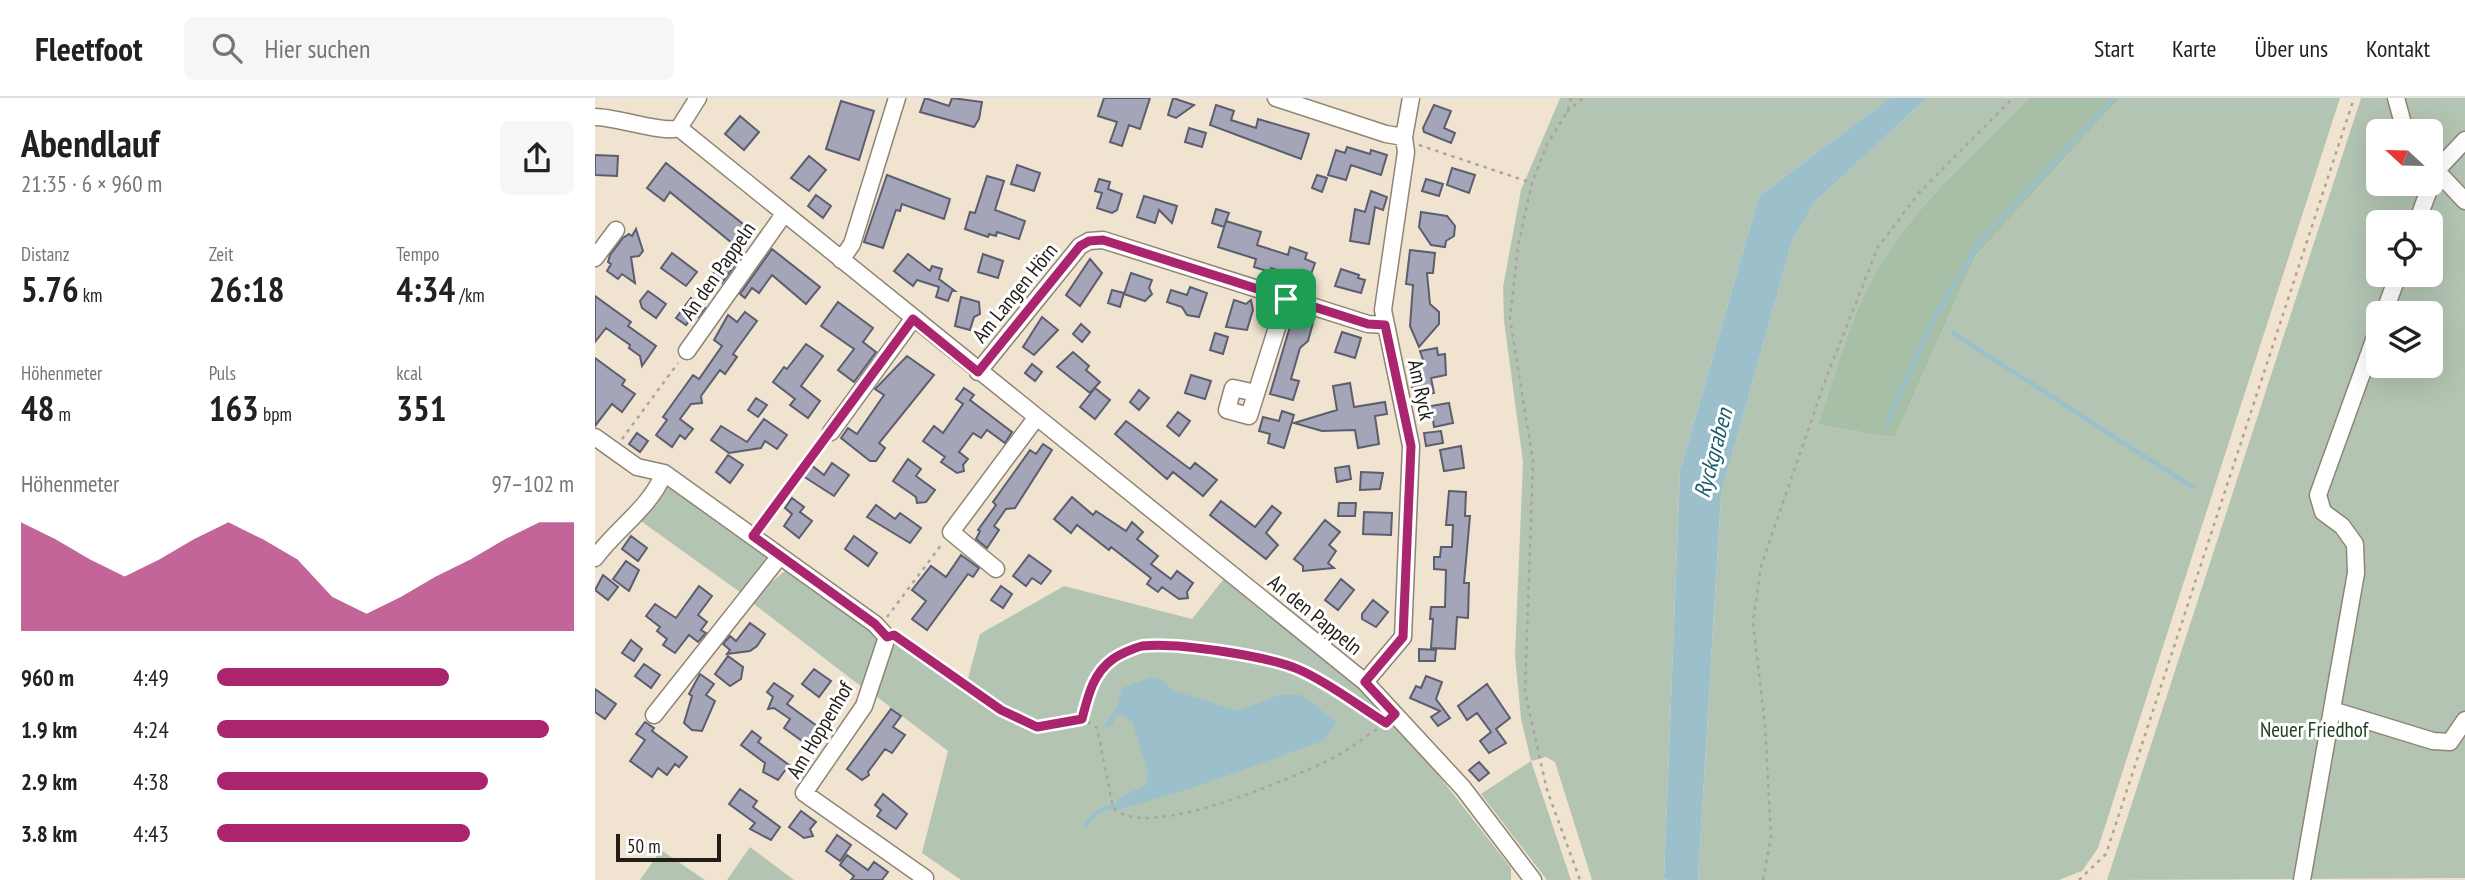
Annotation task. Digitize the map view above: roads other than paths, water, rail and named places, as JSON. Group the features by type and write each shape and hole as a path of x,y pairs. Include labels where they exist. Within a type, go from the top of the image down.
{"street":[{"path":"841,260 852,244 897,98"},
{"path":"1276,98 1386,135 1404,136"},
{"name":"Am Ryck","path":"1365,682 1403,637 1411,446 1383,310 1406,152 1404,136 1411,98"},
{"path":"2396,98 2402,119"},
{"path":"595,117 638,122 672,131 680,128 691,101"},
{"name":"An den Pappeln","path":"680,128 978,372 1365,682 1463,788 1532,880"},
{"path":"2443,159 2465,140"},
{"path":"2443,178 2465,201"},
{"name":"An den Pappeln","path":"687,351 784,214"},
{"path":"595,258 616,230"},
{"name":"Am Langen Hörn","path":"978,372 1080,246 1089,241 1103,240 1368,324 1385,325"},
{"path":"1256,393 1286,299"},
{"path":"831,432 913,319"},
{"path":"2302,880 2356,573 2355,544 2342,526 2323,512 2318,495 2366,363"},
{"path":"996,569 951,532 1036,418"},
{"path":"595,437 637,467 664,472 780,556 655,715"},
{"path":"596,555 609,539 642,510 664,472"},
{"name":"Am Hoppenhof","path":"780,556 883,633 864,706 804,793 925,878"},
{"path":"2332,710 2433,741 2458,744 2465,720"}],"water":[{"name":"Ryckgraben","path":"1890,98 1927,98 1815,202 1792,241 1721,495 1698,880 1668,880 1664,878 1680,471 1759,196"},
{"path":"1151,677 1162,680 1174,691 1239,711 1278,695 1301,695 1337,722 1323,741 1192,788 1118,810 1117,799 1147,784 1148,772 1132,721 1118,714 1110,728 1104,725 1116,708 1122,688"}],"waterway":[{"path":"1887,423 1933,320 1979,243 2114,98"},
{"path":"1953,333 2192,487"},
{"path":"1086,826 1098,812 1116,806"}],"park label":[{"name":"Neuer Friedhof","path":"2314,730"}]}
